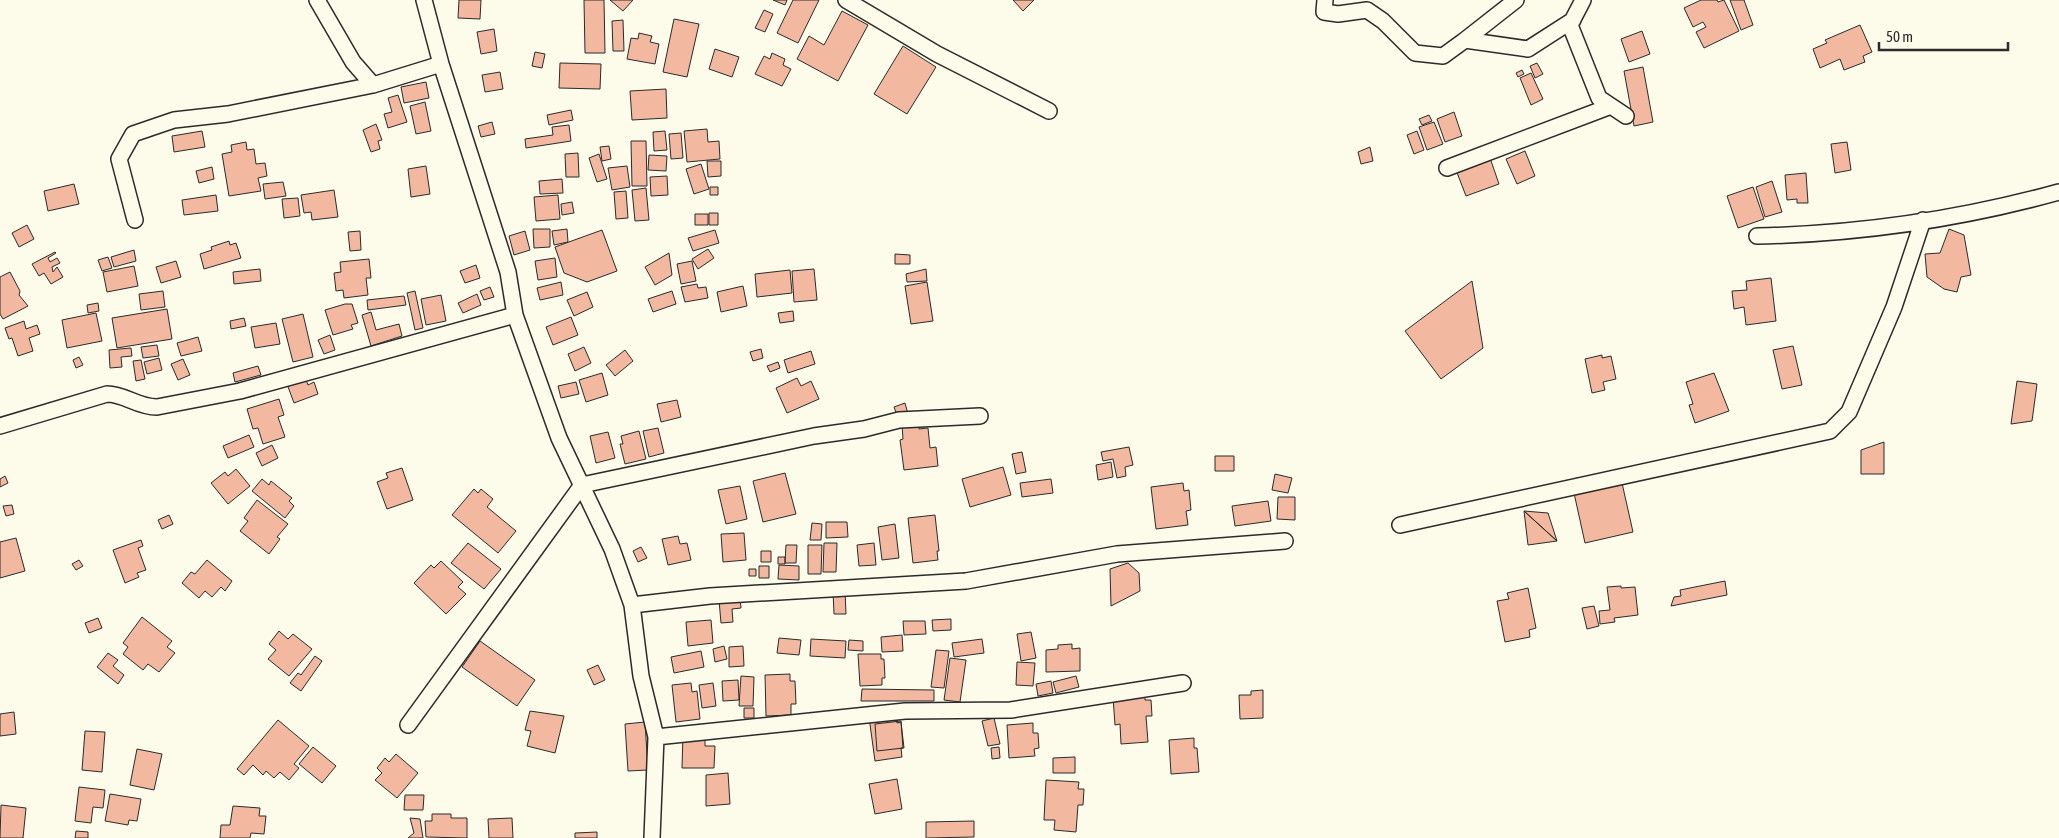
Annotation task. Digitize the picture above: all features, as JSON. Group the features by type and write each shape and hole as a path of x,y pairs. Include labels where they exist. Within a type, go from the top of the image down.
{"street":[{"path":"317,0 353,62 373,85"},
{"path":"424,0 441,64 508,272 515,315 559,438 612,549 632,605 641,676 656,737 652,838"},
{"path":"846,0 937,54 1049,111"},
{"path":"1325,0 1324,12 1338,14 1367,10 1383,21 1415,53 1443,56 1516,0"},
{"path":"1583,0 1570,25 1598,98 1626,116"},
{"path":"1465,40 1528,49 1573,20"},
{"path":"135,220 119,159 133,134 174,120 228,114 373,85 441,64"},
{"path":"1447,168 1611,106"},
{"path":"1757,236 1855,232 2014,204 2059,192"},
{"path":"1400,525 1830,431 1849,412 1894,307 1923,220"},
{"path":"0,426 107,394 114,394 143,407 150,407 240,391 515,315"},
{"path":"408,725 582,485 814,436 864,429 899,420 980,416"},
{"path":"632,605 710,596 966,581 1117,554 1286,541"},
{"path":"656,737 905,711 1011,710 1182,683"}],"building":[{"path":"459,0 481,0 480,19 458,18"},
{"path":"584,0 604,0 605,53 585,53"},
{"path":"610,0 633,0 623,11"},
{"path":"773,0 787,0 785,5"},
{"path":"793,0 819,0 798,43 777,33"},
{"path":"1013,0 1034,0 1023,11"},
{"path":"1701,0 1717,0 1718,2 1724,0 1739,31 1704,48 1696,32 1706,27 1703,22 1693,27 1684,8"},
{"path":"1730,0 1744,0 1753,25 1741,30"},
{"path":"764,10 773,14 765,32 755,28"},
{"path":"842,11 868,25 838,81 797,59 809,36 824,45"},
{"path":"674,19 699,24 687,77 663,72"},
{"path":"623,20 624,51 613,51 612,21"},
{"path":"1860,25 1872,52 1863,56 1865,62 1844,70 1840,59 1820,68 1813,49 1827,43 1825,40"},
{"path":"494,29 497,51 481,54 477,32"},
{"path":"1642,31 1650,54 1629,62 1621,39"},
{"path":"639,33 652,36 650,42 659,44 655,64 627,59 631,38 638,39"},
{"path":"903,46 936,67 907,114 874,94"},
{"path":"715,49 739,57 732,77 709,69"},
{"path":"535,52 545,54 542,68 532,66"},
{"path":"772,53 785,59 783,65 791,69 782,86 755,74 764,56 770,59"},
{"path":"560,63 601,64 600,89 559,88"},
{"path":"1537,63 1543,74 1535,78 1530,66"},
{"path":"1643,67 1653,122 1634,126 1624,71"},
{"path":"1522,70 1524,74 1518,77 1516,73"},
{"path":"500,72 503,89 485,92 482,75"},
{"path":"1531,73 1543,99 1531,105 1520,78"},
{"path":"426,82 429,98 404,103 401,87"},
{"path":"666,89 667,118 632,120 630,91"},
{"path":"398,95 407,122 388,128 384,114 392,112 388,98"},
{"path":"425,102 431,131 416,134 410,106"},
{"path":"571,110 573,120 549,125 547,115"},
{"path":"1454,112 1462,136 1445,142 1437,119"},
{"path":"1429,115 1432,121 1422,125 1419,119"},
{"path":"492,122 495,134 481,137 478,126"},
{"path":"1434,122 1443,144 1427,150 1419,127"},
{"path":"376,124 382,140 378,141 380,149 371,152 363,130"},
{"path":"569,125 571,141 526,148 525,139 553,135 552,127"},
{"path":"707,129 708,142 719,141 720,159 687,162 684,131"},
{"path":"202,131 205,147 174,152 172,136"},
{"path":"665,131 667,150 654,151 653,132"},
{"path":"1417,131 1424,150 1414,154 1407,135"},
{"path":"681,133 683,158 671,159 669,134"},
{"path":"631,141 646,141 647,186 632,186"},
{"path":"246,142 247,150 254,149 256,164 265,163 267,176 258,178 261,191 229,196 222,154 232,152 231,145"},
{"path":"1847,142 1851,170 1835,173 1831,144"},
{"path":"609,146 611,159 602,161 600,147"},
{"path":"1370,147 1373,161 1361,164 1358,152"},
{"path":"1525,151 1535,176 1517,184 1506,159"},
{"path":"578,153 579,177 566,177 565,154"},
{"path":"599,154 607,179 597,182 589,158"},
{"path":"649,155 667,156 666,171 648,170"},
{"path":"1489,155 1499,184 1466,196 1456,170"},
{"path":"707,161 721,161 721,176 708,177"},
{"path":"701,164 709,189 694,194 686,169"},
{"path":"426,166 430,194 411,197 408,169"},
{"path":"627,166 630,187 612,190 608,168"},
{"path":"212,167 214,179 199,183 196,171"},
{"path":"1806,173 1808,203 1797,203 1797,199 1787,200 1785,175"},
{"path":"667,176 668,195 651,196 650,177"},
{"path":"562,179 563,193 540,194 539,181"},
{"path":"1772,181 1782,212 1765,217 1756,187"},
{"path":"283,182 286,196 265,199 263,184"},
{"path":"74,184 79,204 48,211 44,191"},
{"path":"710,187 718,187 718,195 710,195"},
{"path":"1753,187 1764,219 1738,228 1727,196"},
{"path":"646,188 649,220 635,221 632,190"},
{"path":"334,190 338,217 312,220 311,212 304,213 301,195"},
{"path":"626,191 628,218 616,219 614,192"},
{"path":"216,195 218,211 184,215 182,200"},
{"path":"558,195 560,219 536,221 534,197"},
{"path":"298,198 300,216 284,218 282,199"},
{"path":"572,202 574,213 562,215 561,204"},
{"path":"709,213 718,213 718,225 709,225"},
{"path":"695,214 708,214 708,225 695,225"},
{"path":"27,225 34,239 19,247 12,233"},
{"path":"533,229 550,229 550,247 534,248"},
{"path":"567,229 568,242 554,245 552,231"},
{"path":"1949,229 1964,235 1971,275 1961,277 1957,292 1944,289 1927,277 1925,254 1940,253"},
{"path":"602,230 617,271 587,282 564,273 555,247"},
{"path":"715,230 719,243 693,251 688,238"},
{"path":"360,231 361,250 350,251 348,232"},
{"path":"525,231 530,250 514,255 509,236"},
{"path":"229,241 230,245 236,243 241,258 204,269 200,254 212,250 211,247"},
{"path":"708,249 714,258 698,269 692,259"},
{"path":"134,250 136,261 114,267 111,257"},
{"path":"55,252 48,258 50,262 57,258 60,263 52,267 53,272 57,267 63,277 51,284 44,273 39,276 32,264"},
{"path":"669,253 672,275 655,285 645,267"},
{"path":"895,254 910,255 910,264 895,264"},
{"path":"108,257 112,268 102,271 98,260"},
{"path":"555,258 557,277 538,280 535,261"},
{"path":"369,259 371,278 366,278 368,295 344,298 343,290 336,291 334,273 341,272 340,262"},
{"path":"176,261 181,277 161,283 156,267"},
{"path":"692,261 696,281 681,284 677,264"},
{"path":"476,265 480,278 465,283 460,271"},
{"path":"134,266 138,286 107,292 103,272"},
{"path":"260,269 261,281 234,284 233,272"},
{"path":"814,269 817,300 794,302 792,271"},
{"path":"926,269 927,281 907,282 906,274"},
{"path":"790,270 792,293 757,297 755,274"},
{"path":"10,272 20,291 19,295 28,306 3,319 0,314 0,277"},
{"path":"1771,278 1776,321 1746,325 1744,307 1734,309 1732,291 1747,290 1746,281"},
{"path":"1472,281 1483,348 1441,379 1405,331"},
{"path":"561,282 563,295 540,300 537,288"},
{"path":"927,282 933,321 911,324 905,286"},
{"path":"697,284 698,288 706,287 708,298 685,302 681,287"},
{"path":"743,286 747,306 721,312 717,292"},
{"path":"490,287 494,297 484,300 480,291"},
{"path":"163,291 165,307 141,310 139,294"},
{"path":"415,291 423,328 415,330 407,293"},
{"path":"672,291 676,304 653,312 648,299"},
{"path":"587,292 593,307 574,316 567,300"},
{"path":"477,294 481,305 463,313 458,303"},
{"path":"441,295 446,321 426,325 421,299"},
{"path":"404,296 406,305 368,310 367,300"},
{"path":"98,303 99,311 88,313 87,305"},
{"path":"345,304 352,304 358,323 351,325 353,329 333,335 325,310"},
{"path":"167,309 172,339 117,348 112,318"},
{"path":"793,311 794,321 780,323 778,313"},
{"path":"371,312 376,330 399,324 402,336 371,346 362,315"},
{"path":"96,313 102,341 67,348 62,320"},
{"path":"303,314 313,357 293,362 282,319"},
{"path":"571,317 578,335 553,345 546,327"},
{"path":"244,318 246,326 231,329 230,321"},
{"path":"24,321 26,329 37,325 40,334 29,338 33,351 18,356 12,338 9,339 5,328"},
{"path":"276,323 280,344 255,348 251,327"},
{"path":"330,335 335,350 324,354 318,340"},
{"path":"198,337 202,351 181,356 177,343"},
{"path":"157,345 159,356 143,358 141,347"},
{"path":"1793,346 1802,385 1782,389 1773,350"},
{"path":"584,347 591,363 575,371 568,354"},
{"path":"131,348 132,356 121,357 122,367 110,368 109,350"},
{"path":"761,349 763,358 753,361 750,352"},
{"path":"625,350 633,361 615,376 606,365"},
{"path":"811,351 815,364 788,373 784,360"},
{"path":"1602,355 1602,358 1611,356 1616,379 1603,382 1605,390 1592,393 1585,359"},
{"path":"79,357 83,365 76,368 73,360"},
{"path":"159,358 162,370 147,374 144,362"},
{"path":"183,359 190,375 178,380 171,364"},
{"path":"141,360 145,379 136,381 133,361"},
{"path":"778,362 780,368 770,372 767,366"},
{"path":"258,366 261,375 235,382 233,373"},
{"path":"602,373 608,395 586,402 579,380"},
{"path":"1714,373 1729,411 1695,423 1689,405 1693,404 1686,382"},
{"path":"305,377 308,385 314,382 318,394 294,403 287,384"},
{"path":"797,378 801,386 811,381 819,399 787,413 776,388"},
{"path":"2017,381 2037,384 2032,421 2011,424"},
{"path":"576,382 579,394 561,398 558,386"},
{"path":"279,399 284,415 278,417 285,437 263,444 258,428 253,429 247,409"},
{"path":"677,400 681,417 661,422 657,404"},
{"path":"905,403 908,414 898,418 894,407"},
{"path":"919,423 919,429 928,428 930,448 936,447 938,466 904,470 900,440 903,439 902,425"},
{"path":"658,428 664,453 649,457 643,431"},
{"path":"639,431 646,459 625,464 620,444 623,444 621,436"},
{"path":"608,432 615,458 596,463 590,436"},
{"path":"249,435 254,447 228,458 223,446"},
{"path":"1884,442 1884,474 1861,474 1861,450"},
{"path":"272,445 278,458 262,466 256,453"},
{"path":"1129,447 1133,465 1125,467 1126,476 1117,478 1113,459 1103,461 1101,452"},
{"path":"1022,452 1026,472 1016,474 1012,454"},
{"path":"1215,456 1234,456 1234,471 1215,471"},
{"path":"1111,462 1113,477 1098,480 1096,465"},
{"path":"1003,467 1011,495 970,507 962,479"},
{"path":"402,468 413,500 387,509 377,482 388,478 386,473"},
{"path":"236,469 250,486 228,504 211,483 225,472 228,476"},
{"path":"785,473 796,514 763,522 753,481"},
{"path":"1275,474 1292,478 1288,493 1272,490"},
{"path":"5,476 8,483 0,487 0,479"},
{"path":"262,479 269,485 271,481 292,498 289,501 294,506 285,518 252,491"},
{"path":"1051,479 1053,493 1022,497 1020,483"},
{"path":"1183,483 1184,491 1189,490 1191,510 1186,511 1188,525 1156,529 1151,487"},
{"path":"1622,483 1633,532 1585,543 1574,493"},
{"path":"740,486 747,519 726,524 718,490"},
{"path":"474,489 478,493 481,489 493,499 487,507 516,531 498,553 452,515"},
{"path":"1278,497 1295,497 1295,520 1277,519"},
{"path":"257,500 288,524 277,537 280,539 269,554 240,531 248,521 244,518"},
{"path":"1268,501 1271,521 1235,526 1232,506"},
{"path":"12,505 14,514 6,516 3,506"},
{"path":"1524,511 1557,541 1528,545"},
{"path":"1524,511 1548,513 1557,541"},
{"path":"169,515 173,524 162,529 158,520"},
{"path":"935,515 939,551 937,551 938,560 913,563 908,518"},
{"path":"826,522 847,522 848,537 826,538"},
{"path":"812,523 822,524 821,540 810,540"},
{"path":"895,524 899,558 882,560 878,527"},
{"path":"744,533 746,560 723,562 721,534"},
{"path":"678,536 680,544 687,543 691,560 668,565 662,539"},
{"path":"16,538 25,571 0,578 0,542"},
{"path":"141,540 143,546 138,548 146,570 137,573 139,577 125,583 113,550"},
{"path":"468,543 501,569 484,589 451,563"},
{"path":"824,543 837,543 836,572 823,572"},
{"path":"874,543 876,565 859,566 857,545"},
{"path":"786,545 797,545 796,563 785,563"},
{"path":"808,545 822,545 821,574 808,574"},
{"path":"641,547 647,558 638,562 633,551"},
{"path":"761,551 771,551 771,562 761,562"},
{"path":"778,557 785,557 785,564 778,564"},
{"path":"79,560 83,566 76,570 72,564"},
{"path":"207,560 232,581 225,591 221,587 212,597 205,591 199,598 182,583 191,572 195,574"},
{"path":"441,561 463,582 458,587 466,594 446,614 414,583 431,565 434,568"},
{"path":"1128,563 1139,573 1140,591 1111,606 1110,569"},
{"path":"779,565 799,566 799,580 778,579"},
{"path":"759,566 769,566 769,578 759,578"},
{"path":"749,569 756,569 756,576 749,576"},
{"path":"1725,581 1727,595 1671,606 1674,597 1681,596 1680,590"},
{"path":"1621,586 1621,588 1635,587 1638,615 1614,618 1615,622 1600,624 1599,611 1610,610 1607,587"},
{"path":"1528,588 1536,628 1529,630 1530,637 1505,642 1497,601 1509,599 1507,593"},
{"path":"845,590 846,614 834,614 833,591"},
{"path":"740,598 741,608 732,609 733,622 721,623 719,600"},
{"path":"1594,606 1599,626 1587,629 1582,608"},
{"path":"142,617 172,641 167,647 175,653 159,672 148,664 143,670 123,654 128,647 123,643"},
{"path":"98,618 102,628 89,633 85,623"},
{"path":"951,619 951,630 933,631 932,620"},
{"path":"711,620 713,643 688,646 686,622"},
{"path":"903,621 925,621 926,634 904,635"},
{"path":"279,631 288,639 293,634 312,649 289,676 268,659 276,650 269,644"},
{"path":"1031,632 1036,658 1021,661 1017,634"},
{"path":"902,635 903,651 882,652 881,637"},
{"path":"779,638 801,640 799,655 777,653"},
{"path":"811,639 846,641 845,658 810,656"},
{"path":"982,639 984,653 954,657 952,643"},
{"path":"849,640 863,641 863,651 848,650"},
{"path":"480,641 535,680 517,706 462,667"},
{"path":"1072,644 1072,649 1080,648 1080,671 1046,672 1046,650 1058,649 1058,645"},
{"path":"724,646 727,659 715,662 713,649"},
{"path":"743,646 744,666 729,667 729,647"},
{"path":"936,650 949,651 944,688 931,687"},
{"path":"701,651 704,667 674,673 671,657"},
{"path":"108,653 118,660 113,666 124,675 118,684 97,667"},
{"path":"858,654 881,654 881,659 884,659 885,678 882,678 882,685 860,686"},
{"path":"315,656 322,661 301,691 290,683 298,673 301,675"},
{"path":"950,658 966,660 960,702 944,700"},
{"path":"1017,662 1035,663 1033,686 1016,685"},
{"path":"598,665 605,680 594,685 587,670"},
{"path":"790,674 790,681 795,681 796,704 791,704 791,715 766,716 765,675"},
{"path":"741,676 754,677 753,706 739,706"},
{"path":"1076,676 1079,687 1056,693 1053,682"},
{"path":"738,680 739,700 723,701 722,681"},
{"path":"1051,681 1053,693 1038,696 1036,684"},
{"path":"691,683 692,692 697,691 700,719 676,722 672,685"},
{"path":"713,683 716,706 702,708 699,685"},
{"path":"862,689 934,690 934,701 861,701"},
{"path":"1263,690 1263,718 1240,719 1239,695 1251,695 1251,691"},
{"path":"1145,694 1145,700 1151,700 1152,716 1146,716 1148,742 1121,744 1120,724 1115,725 1113,697"},
{"path":"744,708 754,708 754,718 744,718"},
{"path":"530,711 564,716 555,753 527,746 531,731 525,730"},
{"path":"14,712 16,734 0,736 0,714"},
{"path":"896,713 897,723 901,722 904,748 901,748 902,757 875,761 869,717"},
{"path":"994,718 1000,744 988,746 982,721"},
{"path":"278,720 309,746 294,764 299,768 289,780 280,772 274,778 266,771 263,775 253,765 244,775 237,769"},
{"path":"901,721 903,748 877,751 875,724"},
{"path":"645,722 648,770 628,771 625,724"},
{"path":"1033,723 1033,733 1038,733 1039,748 1034,749 1035,756 1009,758 1007,725"},
{"path":"85,731 105,732 102,772 82,770"},
{"path":"683,734 705,735 705,746 715,746 714,768 682,768"},
{"path":"1194,738 1194,748 1197,748 1199,772 1171,774 1169,740"},
{"path":"313,747 336,766 322,783 299,764"},
{"path":"999,747 1000,758 992,759 991,748"},
{"path":"137,749 162,754 154,790 130,785"},
{"path":"396,754 418,773 397,798 375,780 382,773 377,768 385,758 389,762"},
{"path":"1075,757 1075,773 1053,773 1053,758"},
{"path":"728,773 730,804 706,806 706,775"},
{"path":"897,779 902,809 875,814 869,784"},
{"path":"1046,780 1079,782 1078,789 1084,789 1083,805 1078,805 1076,832 1054,830 1055,820 1044,820"},
{"path":"79,787 105,790 103,808 93,807 91,823 75,821"},
{"path":"110,794 141,799 137,821 129,820 128,825 105,821"},
{"path":"405,795 424,795 423,810 404,810"},
{"path":"1,805 26,808 23,838 0,838"},
{"path":"233,806 260,808 259,816 266,816 264,834 251,833 250,838 220,838 221,825 230,825"},
{"path":"432,814 451,814 451,818 467,818 467,838 426,837 425,821 432,821"},
{"path":"410,818 420,819 423,838 408,838 414,833"},
{"path":"512,818 513,838 489,838 488,819"},
{"path":"974,821 974,837 926,838 926,822"},
{"path":"76,831 88,832 88,838 75,838"},
{"path":"597,832 597,838 575,838 575,833"}]}
